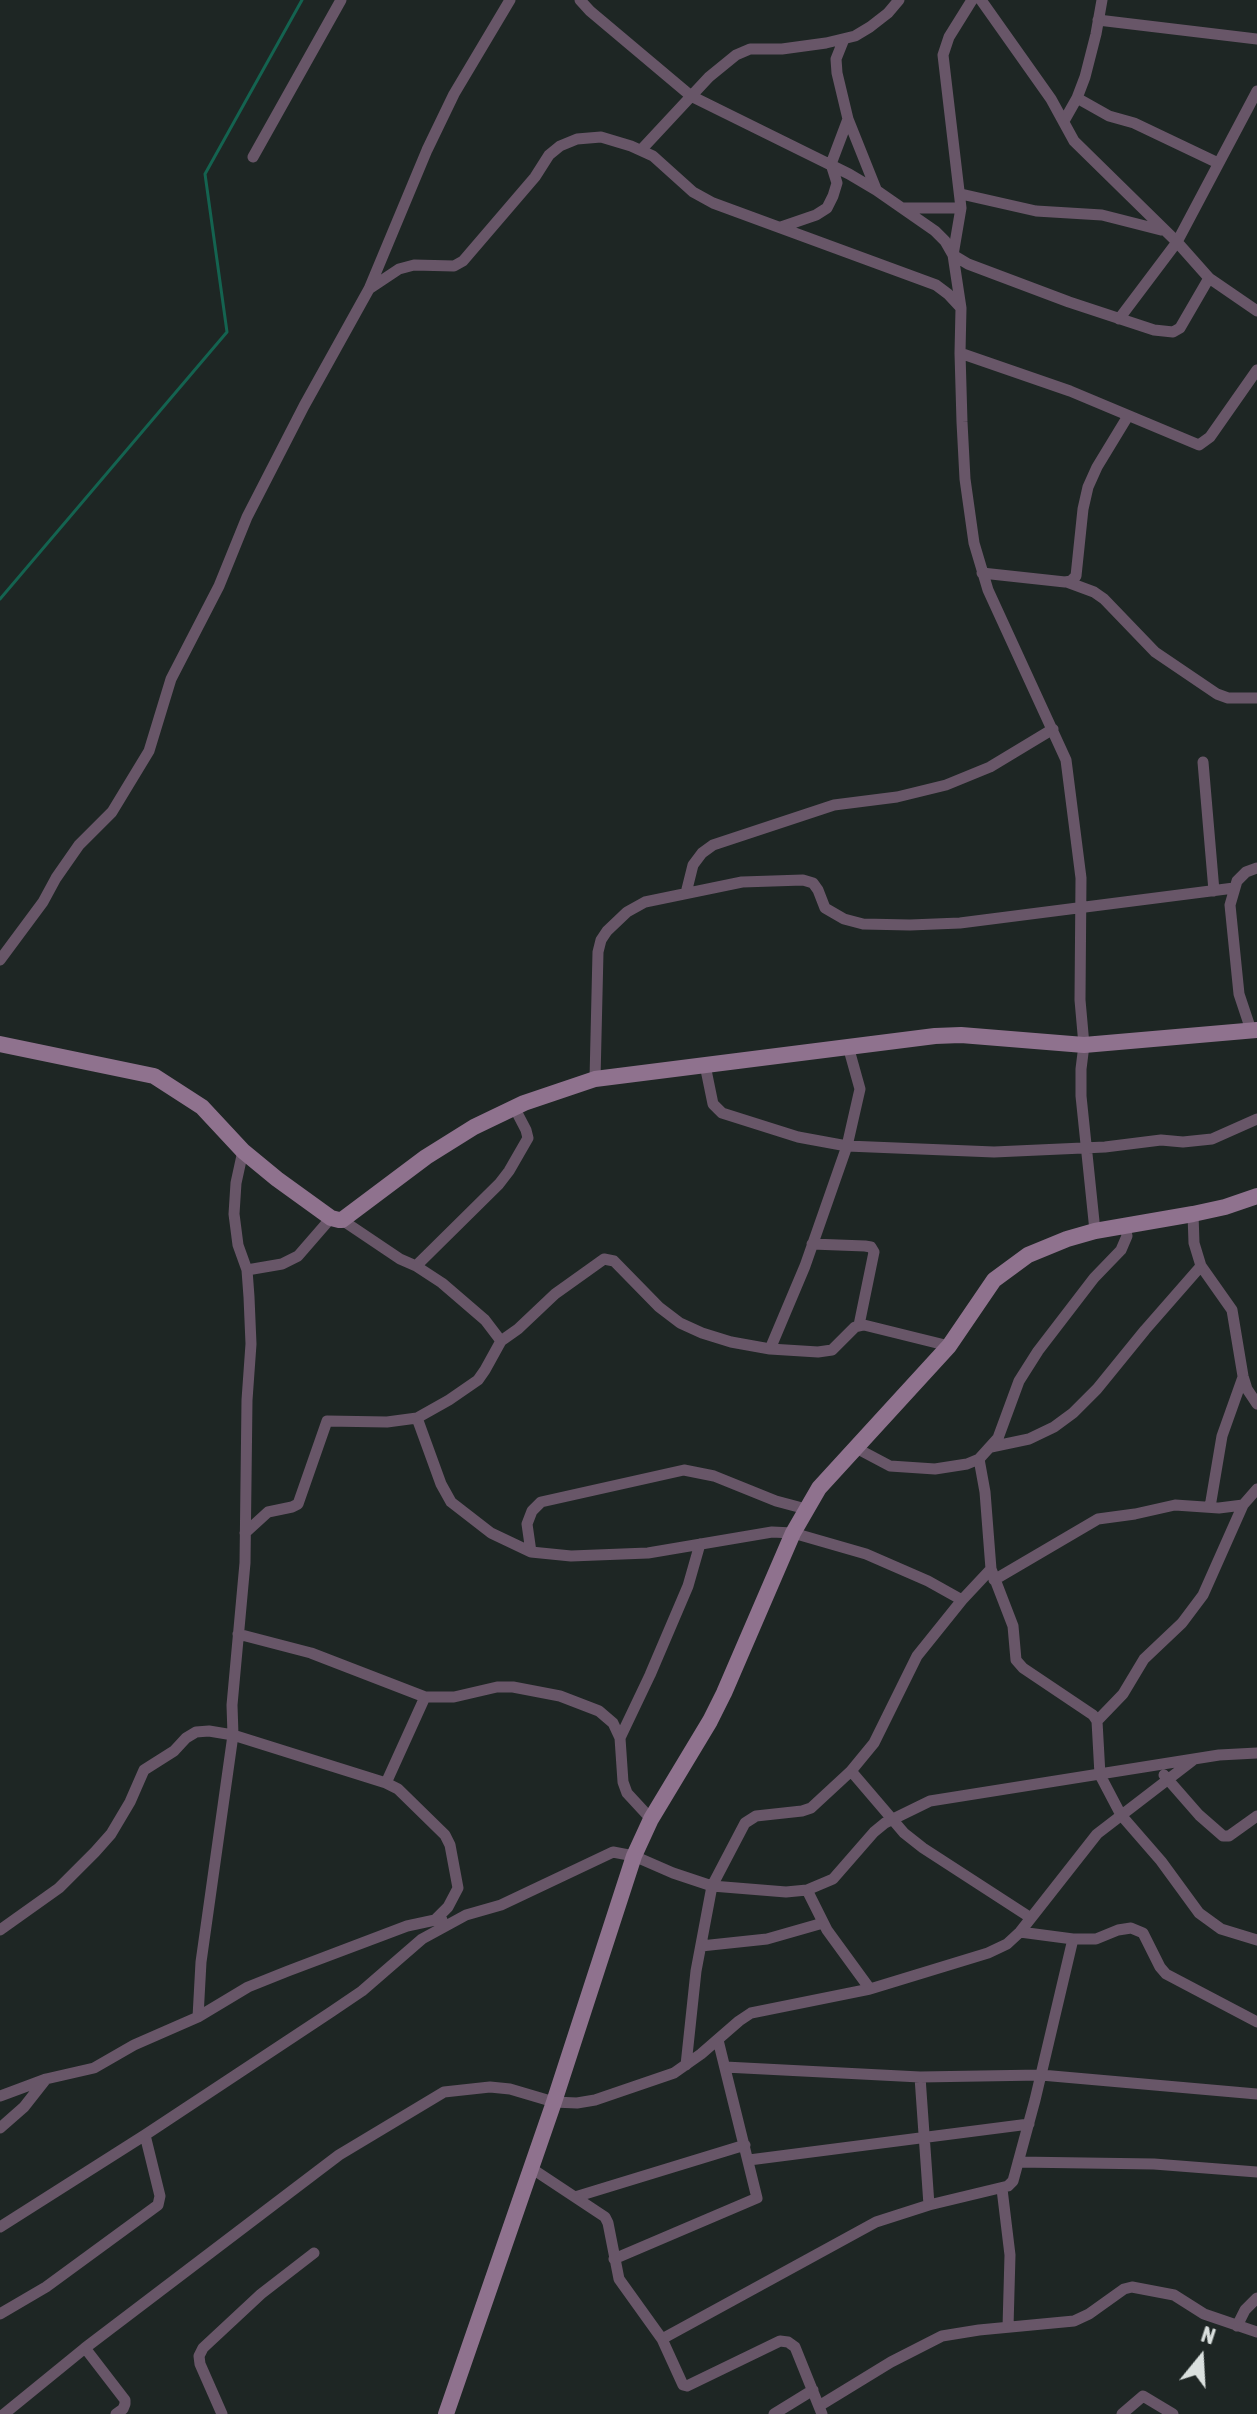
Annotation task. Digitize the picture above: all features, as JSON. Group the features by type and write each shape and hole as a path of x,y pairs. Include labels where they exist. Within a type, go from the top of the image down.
{"street":[{"path":"253,157 341,0"},
{"path":"0,960 24,931 79,845 112,812 149,751 171,679 219,586 247,517 369,289 454,94 510,0"},
{"path":"580,0 691,96 831,164 876,190 935,231 953,255 968,264 1119,319 1154,330 1173,332 1180,328 1209,278"},
{"path":"641,150 725,63 750,49 782,49 844,39 870,27 899,0"},
{"path":"972,0 949,37 943,55 961,194 953,255 961,308 965,479 974,543 982,573 1066,760 1081,878 1080,1000 1084,1045 1081,1096 1095,1231"},
{"path":"981,0 1051,99 1074,141 1177,242 1209,278 1257,311"},
{"path":"1064,121 1077,98 1093,49 1102,0"},
{"path":"1098,20 1257,39"},
{"path":"844,39 836,59 837,73 848,119 876,190"},
{"path":"1119,319 1177,242 1257,91"},
{"path":"1077,98 1109,116 1134,123 1218,163"},
{"path":"781,227 827,208 837,183 831,164 848,119"},
{"path":"369,289 399,269 414,265 454,266 463,261 535,177 549,155 577,139 601,137 641,150 665,165 693,192 713,203 936,285 961,308"},
{"path":"961,194 1036,211 1102,215 1163,230"},
{"path":"903,208 961,208"},
{"path":"960,353 1070,391 1199,445 1204,443 1257,370"},
{"path":"1067,582 1078,571 1088,487 1128,416"},
{"path":"982,573 1067,582 1094,592 1155,652 1217,694 1228,698 1257,698"},
{"path":"686,893 693,865 713,845 834,805 897,797 946,785 990,767 1053,729"},
{"path":"1203,762 1214,891"},
{"path":"247,1270 282,1264 298,1256 336,1219 474,1127 514,1107 595,1079 907,1039 961,1035 1084,1045 1254,1030 1237,983 1230,905 1241,876 1257,868"},
{"path":"595,1079 598,952 607,931 636,905 742,882 803,880 813,883 825,908 844,919 863,924 960,923 1234,888"},
{"path":"0,1044 154,1076 202,1107 243,1151 277,1179 442,1283 485,1320 501,1341"},
{"path":"770,1349 792,1301 847,1146 860,1089 848,1046"},
{"path":"705,1065 713,1104 722,1113 798,1137 847,1146 994,1152 1087,1148 1161,1140 1183,1142 1212,1139 1257,1119"},
{"path":"416,1266 509,1171 528,1138 514,1107"},
{"path":"198,2017 201,1962 233,1735 232,1705 245,1563 247,1400 251,1344 247,1270 238,1245 234,1214 236,1183 243,1151"},
{"path":"446,2414 554,2102 634,1856 651,1819 724,1693 806,1509 834,1470 949,1346 994,1280 1028,1255 1095,1231 1193,1214 1257,1196"},
{"path":"1193,1214 1194,1243 1201,1266 1232,1310 1243,1376 1257,1404"},
{"path":"856,1448 890,1466 935,1469 979,1459 998,1438 1012,1395 1023,1374 1094,1278 1121,1250 1127,1236 1125,1226"},
{"path":"245,1533 268,1512 298,1504 327,1421 387,1422 417,1418 449,1400 478,1380 501,1341 555,1294 604,1259 614,1261 659,1307 680,1323 702,1333 770,1349 832,1350 859,1325 874,1252 871,1247 865,1246 812,1244"},
{"path":"991,1447 1029,1439 1073,1413 1201,1266"},
{"path":"859,1325 949,1346"},
{"path":"1210,1507 1222,1436 1243,1376"},
{"path":"417,1418 441,1484 451,1502 491,1533 531,1552 571,1556 648,1553 772,1532 793,1533 866,1554 928,1581 962,1600"},
{"path":"979,1459 992,1575 1013,1626 1018,1664 1093,1715 1097,1721 1100,1775 1121,1815 1208,1921 1221,1929 1257,1940"},
{"path":"531,1552 527,1524 532,1511 541,1502 684,1470 714,1476 776,1501 806,1509"},
{"path":"1097,1721 1123,1694 1144,1659 1182,1623 1203,1595 1243,1505 1257,1489"},
{"path":"686,2065 712,1886 745,1823 750,1817 811,1808 851,1771 874,1743 917,1656 962,1600 992,1575 1098,1519 1175,1505 1227,1508 1243,1505"},
{"path":"620,1738 688,1586 700,1544"},
{"path":"238,1634 311,1653 425,1697 454,1697 497,1687 513,1687 560,1696 599,1711 613,1723 620,1738 623,1782 627,1793 651,1819"},
{"path":"386,1783 425,1697"},
{"path":"0,1930 59,1888 95,1852 117,1823 144,1770 174,1751 186,1738 196,1732 209,1731 233,1735 386,1783 409,1798 445,1835 458,1879 458,1888 448,1907 435,1920"},
{"path":"0,2227 352,1998 422,1939 453,1921 501,1905 613,1852 634,1856 712,1886 775,1892 807,1890 833,1879 874,1832 890,1820 930,1801 1219,1755 1257,1753"},
{"path":"4,2414 85,2348 339,2155 444,2092 490,2087 510,2089 554,2102 595,2100 674,2073 751,2013 870,1989 988,1953 1007,1944 1020,1932 1091,1841 1192,1761"},
{"path":"1155,1767 1223,1836 1229,1836 1257,1816"},
{"path":"851,1771 890,1820 923,1848 1031,1918"},
{"path":"807,1890 823,1923 870,1989"},
{"path":"0,2096 46,2079 94,2068 134,2045 198,2017 248,1987 407,1926 435,1920 453,1921"},
{"path":"701,1946 767,1939 823,1923"},
{"path":"1020,1932 1096,1939 1131,1928 1143,1933 1166,1974 1257,2022"},
{"path":"662,2339 876,2222 929,2205 1002,2189 1013,2181 1073,1939"},
{"path":"614,2259 755,2201 757,2195 749,2160 718,2040"},
{"path":"725,2067 920,2077 1041,2075 1257,2094"},
{"path":"920,2077 929,2205"},
{"path":"0,2128 24,2107 46,2079"},
{"path":"749,2160 1029,2124"},
{"path":"0,2314 46,2287 158,2205 160,2196 145,2135"},
{"path":"575,2197 745,2145"},
{"path":"1018,2162 1154,2164 1257,2172"},
{"path":"531,2168 605,2217 619,2279 662,2339 680,2382 687,2386 780,2341 788,2342 795,2347 820,2410 891,2362 942,2336 1081,2319 1124,2289 1132,2287 1174,2295 1204,2314 1257,2332"},
{"path":"1002,2189 1010,2255 1008,2327"},
{"path":"222,2414 200,2364 199,2356 203,2348 261,2294 314,2253"},
{"path":"1237,2326 1245,2310 1257,2298"},
{"path":"85,2348 125,2400 123,2409 116,2414"},
{"path":"774,2414 813,2390"},
{"path":"1122,2414 1143,2396 1173,2414"}],"waterway":[{"path":"0,599 227,332 205,174 302,0"}]}
